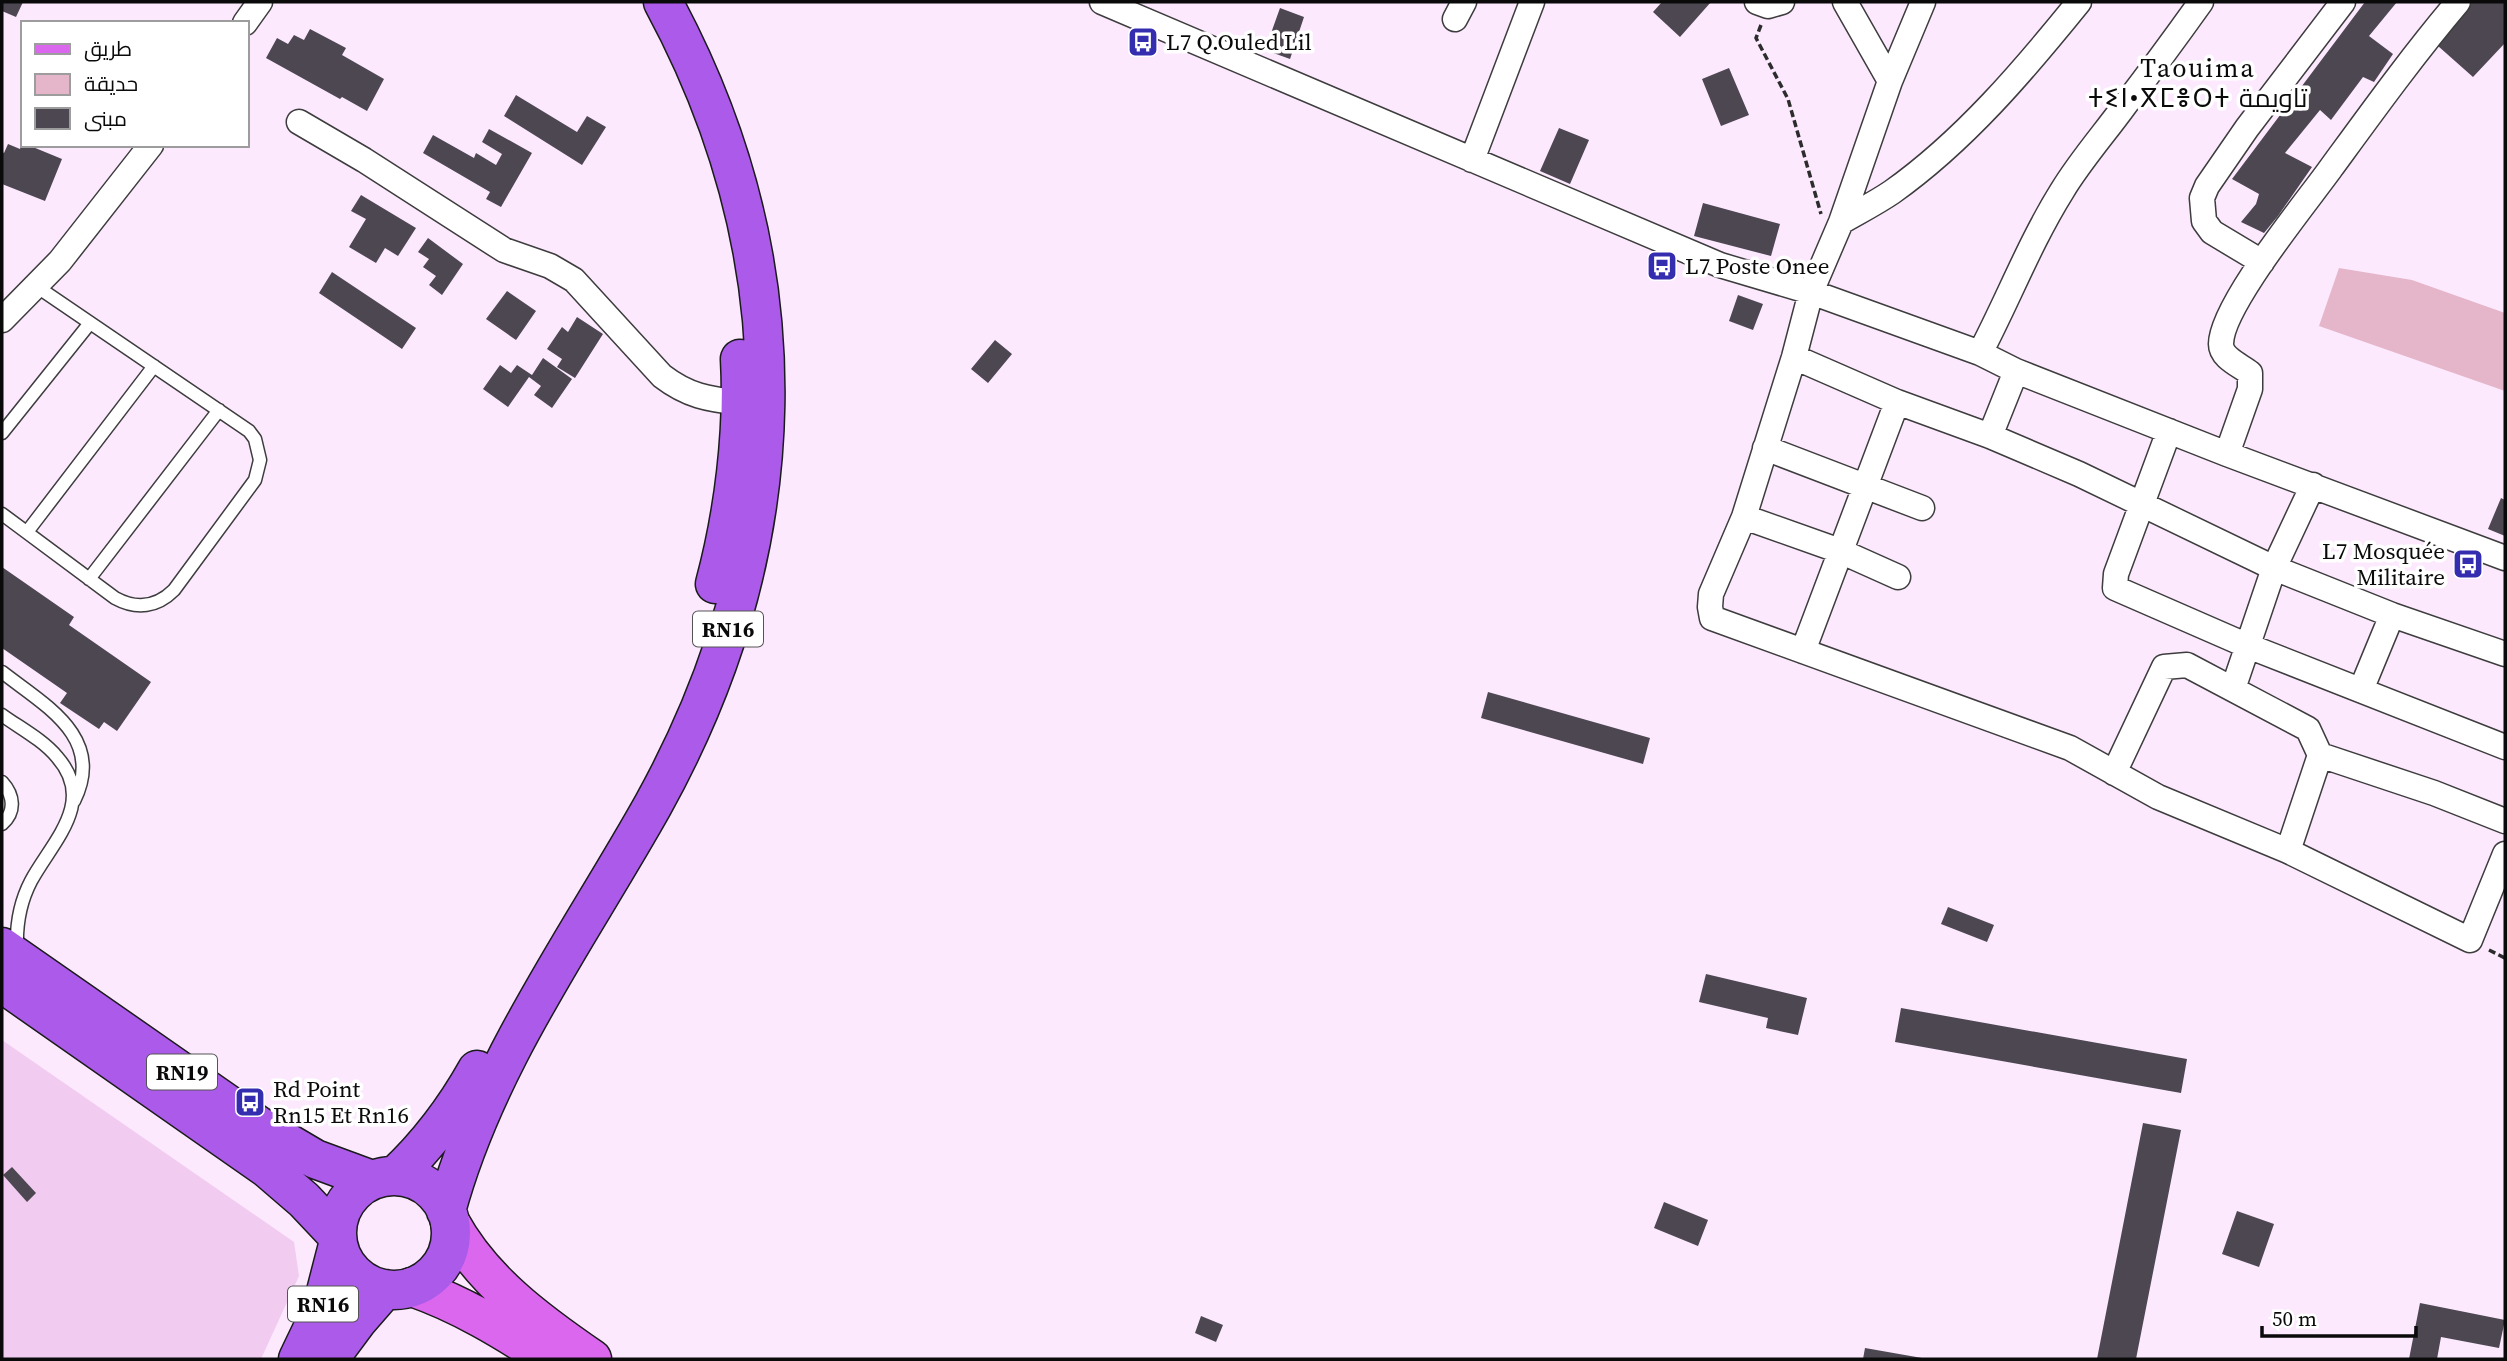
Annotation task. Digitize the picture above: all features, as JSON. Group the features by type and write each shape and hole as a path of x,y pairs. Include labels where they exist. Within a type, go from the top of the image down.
{"highway":[{"name":"RN16","path":"298,1359 321,1311 338,1240 340,1216 348,1199 384,1178 435,1135 463,1095 663,730 693,656 716,578 731,499 740,403 737,324 732,280 715,193 687,108 633,2"},
{"name":"RN16","path":"329,1359 358,1320 399,1288 431,1275 445,1258 451,1235 448,1216 464,1153 488,1098 540,997 653,804 691,728 729,628 753,535 764,450 766,407 766,365 758,279 741,198 721,131 701,79 663,2"},
{"name":"RN19","path":"7,963 278,1138 315,1159 384,1178"},
{"name":"RN19","path":"7,963 268,1169 304,1200 338,1240"},
{"path":"384,1178 420,1182 431,1189 448,1216"},
{"name":"RN16","path":"338,1240 343,1260 353,1272 373,1286 399,1288"}],"main road":[{"path":"448,1216 471,1256 497,1284 592,1359"},
{"path":"399,1288 463,1307 548,1359"}],"street":[{"path":"246,21 260,2"},
{"path":"1103,2 1720,265 1811,292 1980,353 2016,371 2227,454 2505,558"},
{"path":"1472,160 1532,2"},
{"path":"1845,2 1890,81"},
{"path":"1923,2 1890,81 1841,222 1811,292 1794,357 1744,517 1712,594 1712,618 2070,748 2158,797 2287,851 2470,940 2505,854"},
{"path":"1841,222 1891,192 1981,114 2079,2"},
{"path":"1980,353 2060,193 2201,2"},
{"path":"2262,262 2212,232 2204,221 2202,198 2207,186 2247,128 2343,2"},
{"path":"2227,454 2250,389 2251,378 2250,373 2225,357 2221,348 2222,333 2229,317 2262,262 2391,87 2458,2"},
{"path":"299,122 504,250 550,266 574,280 671,383 702,398 740,403"},
{"path":"2,320 82,234 149,147"},
{"path":"1794,357 1897,402 1990,436 2079,474 2274,568 2392,615 2505,654"},
{"path":"1990,436 2016,371"},
{"path":"1803,651 1897,402"},
{"path":"2169,431 2116,574 2115,587 2248,646 2505,747"},
{"path":"1765,448 1922,508"},
{"path":"2233,689 2274,568 2313,485"},
{"path":"1744,517 1840,551 1898,577"},
{"path":"2361,690 2392,615"},
{"path":"2114,773 2164,667 2187,665 2308,729 2320,755 2287,851"},
{"path":"2320,755 2434,793 2505,821"}],"lane":[{"path":"2,513 116,598 136,606 157,603 174,590 250,489 259,470 258,449 249,430 36,286"},
{"path":"2,433 90,323"},
{"path":"27,532 154,366"},
{"path":"89,579 219,410"},
{"path":"2,672 63,720 78,741 82,754 82,780 65,830 31,881 23,900 18,929 7,963"},
{"path":"2,715 57,756 69,779 72,804"},
{"path":"2,782 10,792 13,802 12,811 2,824"}],"path":[{"path":"1769,3 1756,38 1788,99 1830,247"}],"shaded area":[{"path":"2,1040 294,1242 299,1276 261,1359 2,1359"}],"green space":[{"path":"2339,268 2412,280 2505,313 2505,391 2319,326"}],"building":[{"path":"2,2 23,2 16,17 2,11"},
{"path":"1662,2 1711,2 1680,37 1653,12"},
{"path":"2365,2 2397,2 2369,36 2393,54 2374,82 2363,77 2331,120 2320,110 2285,153 2312,167 2264,233 2241,222 2256,204 2259,194 2232,179"},
{"path":"2463,2 2505,2 2505,43 2473,77 2429,38"},
{"path":"1280,8 1304,17 1290,59 1265,50"},
{"path":"310,29 346,48 342,55 384,79 367,111 266,58 277,38 288,44 294,35 304,40"},
{"path":"1729,68 1749,115 1721,126 1702,79"},
{"path":"516,95 577,132 587,116 606,127 582,165 504,116"},
{"path":"1559,128 1589,140 1570,184 1540,171"},
{"path":"489,129 532,153 501,207 486,199 490,192 423,153 433,135 474,158 476,153 496,165 502,154 482,142"},
{"path":"8,144 20,149 21,145 62,159 45,201 2,184 2,152 4,153"},
{"path":"361,195 416,228 398,256 385,248 376,263 349,247 366,219 351,211"},
{"path":"1703,203 1780,224 1771,256 1694,236"},
{"path":"428,238 463,264 442,295 429,285 436,276 423,267 429,259 418,252"},
{"path":"332,272 416,328 402,349 319,293"},
{"path":"507,291 536,311 516,340 486,319"},
{"path":"1738,295 1763,304 1753,330 1729,321"},
{"path":"577,317 603,334 575,378 557,367 562,359 547,349 562,327 568,332"},
{"path":"995,340 1012,354 988,383 971,369"},
{"path":"543,358 572,379 552,408 534,395 541,386 529,377 508,407 483,389 500,365 511,373 517,365 532,375"},
{"path":"2501,498 2505,500 2505,536 2488,529"},
{"path":"2,567 74,617 69,625 151,682 117,731 104,722 99,729 60,703 67,693 2,648"},
{"path":"1488,692 1650,738 1643,764 1481,718"},
{"path":"1948,907 1994,925 1987,942 1941,924"},
{"path":"1706,974 1807,998 1798,1035 1766,1028 1768,1018 1699,1002"},
{"path":"1901,1008 2187,1059 2181,1093 1895,1042"},
{"path":"2143,1123 2181,1130 2136,1359 2097,1359"},
{"path":"12,1167 36,1193 27,1202 3,1175"},
{"path":"1664,1202 1708,1220 1698,1246 1654,1228"},
{"path":"2237,1211 2274,1224 2259,1267 2222,1254"},
{"path":"2420,1303 2505,1320 2499,1348 2441,1337 2437,1359 2409,1359"},
{"path":"1201,1316 1223,1325 1216,1342 1195,1333"},
{"path":"1865,1348 1922,1358 1922,1359 1863,1359"}],"place":[{"name":"L7 Q.Ouled Lil","path":"1143,42"},
{"name":"L7 Poste Onee","path":"1662,266"},
{"name":"L7 Mosquée Militaire","path":"2468,564"},
{"name":"Rd Point Rn15 Et Rn16","path":"250,1102"}],"district":[{"name":"Taouima ⵜⵉⵏ•ⴳⵎⴻⵔⵜ تاويمة","path":"2198,83"}]}
